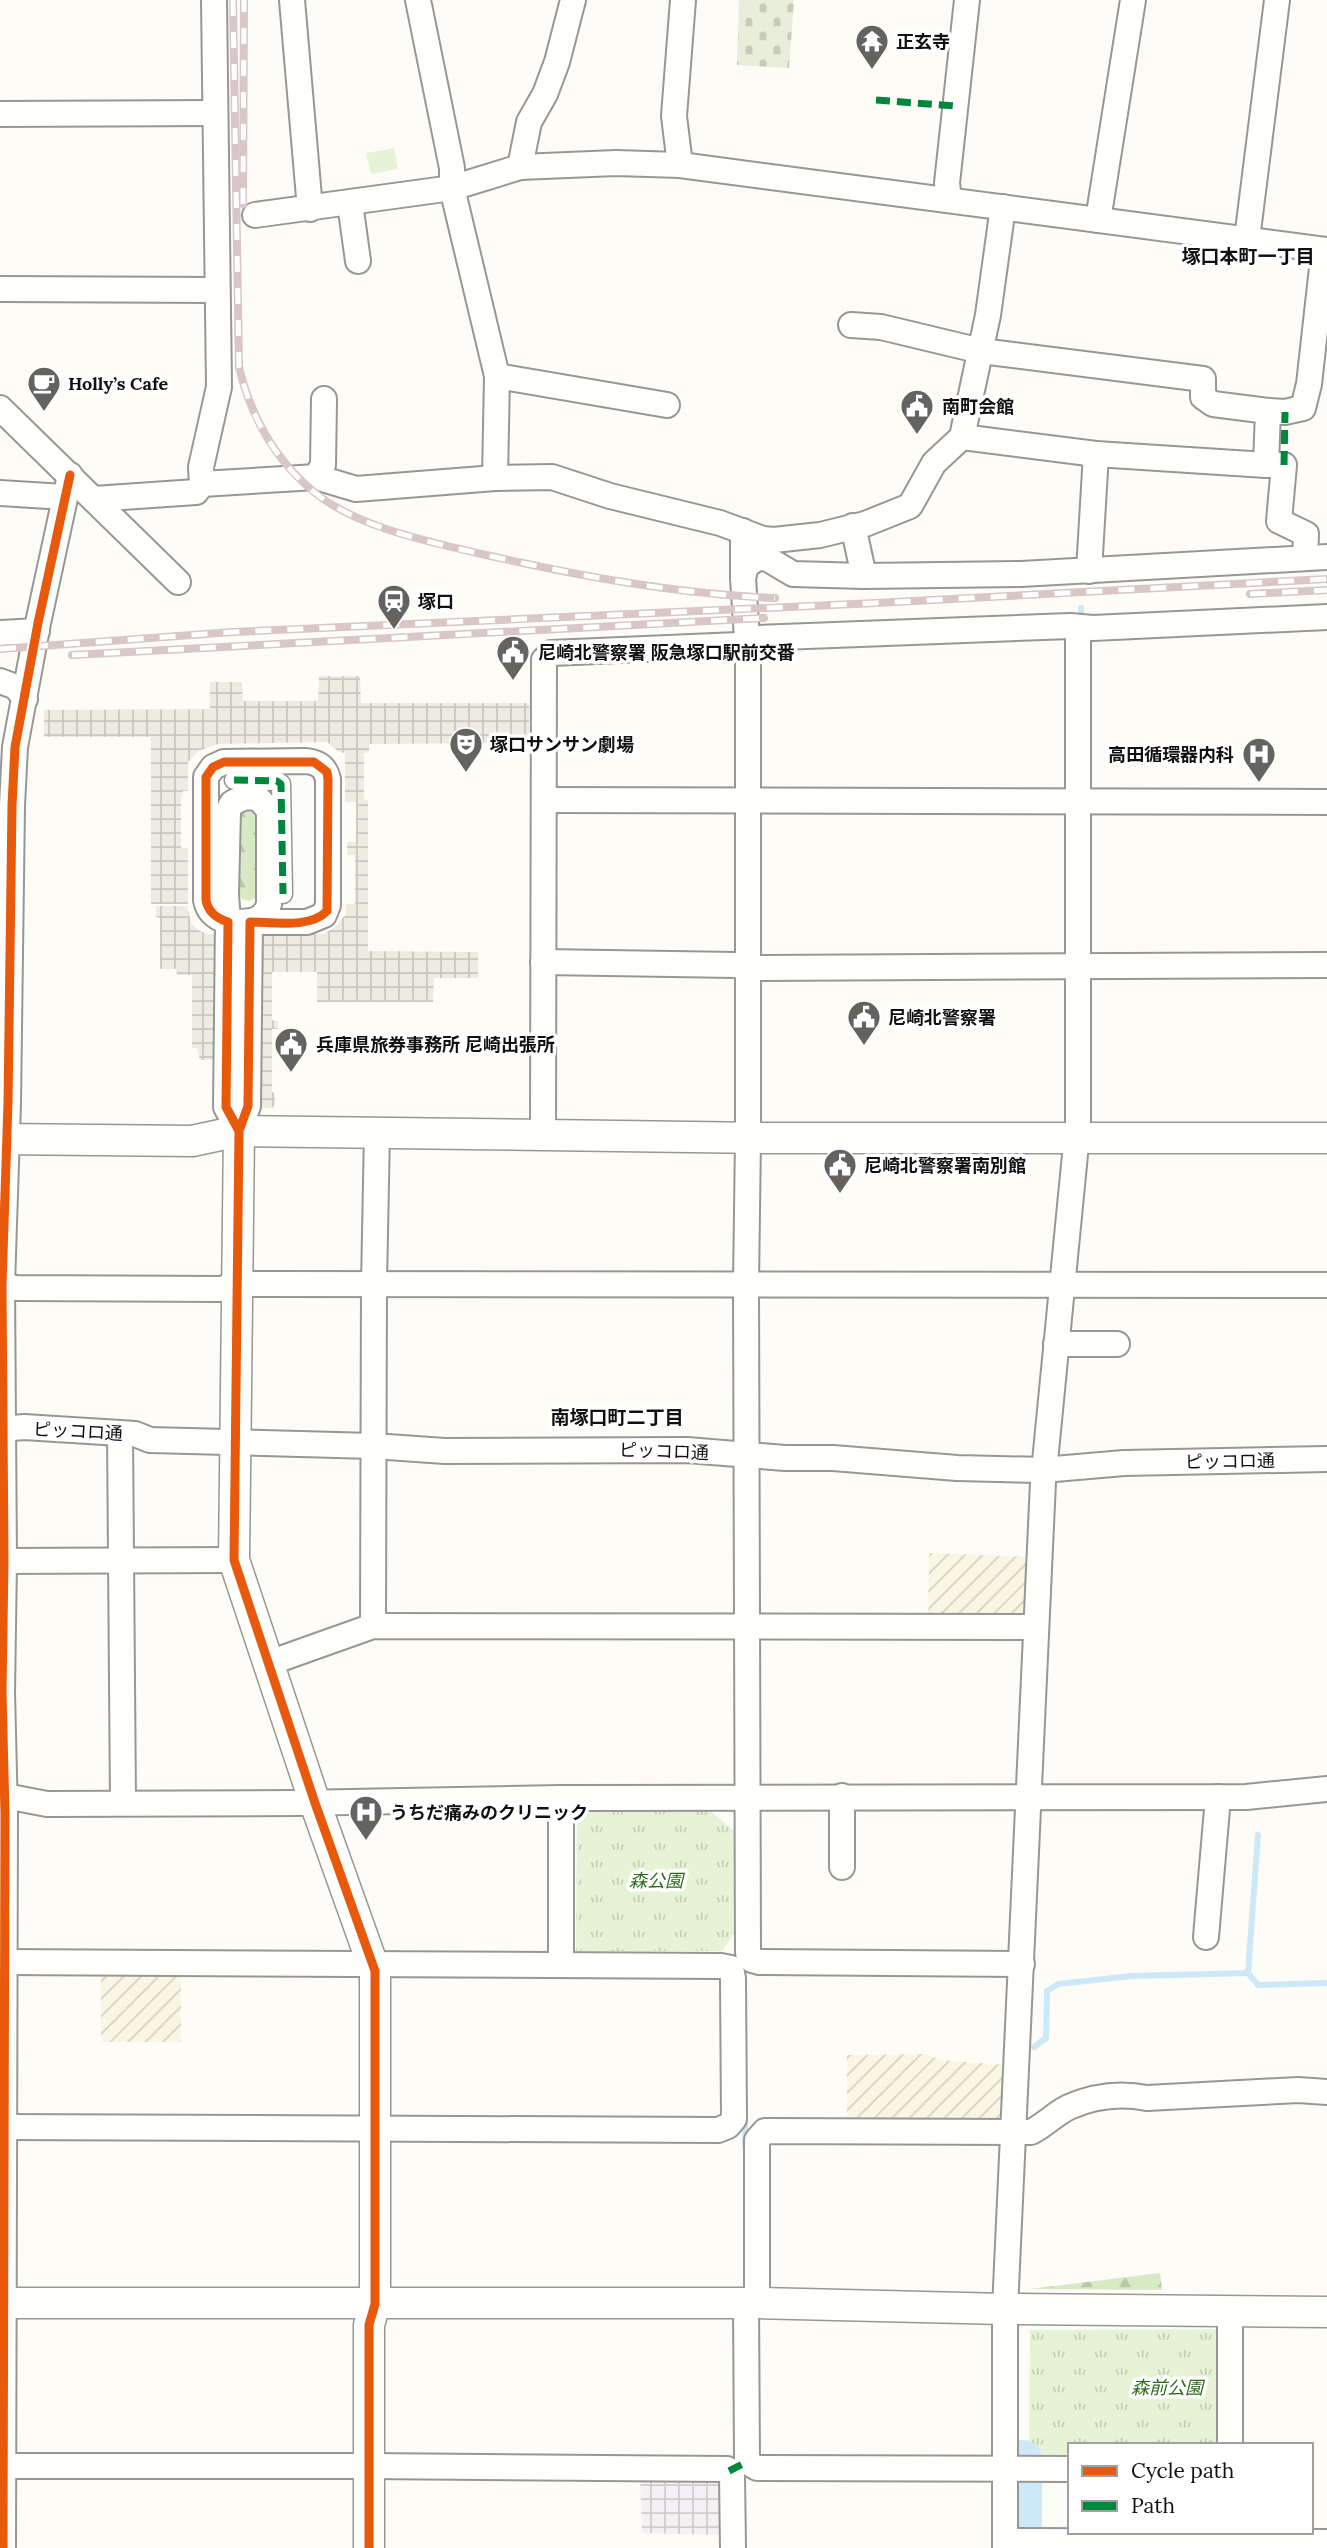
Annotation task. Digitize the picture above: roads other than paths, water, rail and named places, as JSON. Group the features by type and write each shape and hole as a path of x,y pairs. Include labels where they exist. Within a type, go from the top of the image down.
{"street":[{"path":"94,499 196,492 202,484 201,467 219,387 214,0"},
{"path":"292,0 310,209"},
{"path":"520,167 529,122 545,94 557,62 573,0"},
{"path":"680,165 674,116 683,0"},
{"path":"949,200 947,183 967,0"},
{"path":"1098,220 1133,0"},
{"path":"1247,239 1277,0"},
{"path":"423,1 452,168 452,188 496,376 495,478"},
{"path":"0,114 215,113"},
{"path":"255,215 452,188 520,167 616,163 680,165 1325,250 1310,384 1303,408 1285,412 1213,404 1203,397 1203,379 981,351 881,327 851,325"},
{"path":"350,203 358,261"},
{"path":"202,484 316,477 356,489 495,478 552,477 610,496 720,523 763,539 793,540 853,526 911,506 934,463 961,437 981,351 1003,207"},
{"path":"0,289 217,290"},
{"path":"496,376 667,405"},
{"path":"316,477 323,465 324,399"},
{"path":"0,408 67,486 94,499 178,582"},
{"path":"1266,465 1268,411"},
{"path":"743,578 746,566 762,558 793,574 864,576 1089,571 1316,557 1306,534 1279,522 1284,465 1096,454 961,437"},
{"path":"1089,571 1096,454"},
{"path":"0,493 67,486"},
{"path":"3,2548 2,2127 5,1962 1,1692 1,1285 6,805 37,631 67,486"},
{"path":"853,526 864,576"},
{"path":"743,531 747,644 749,968 746,1284 748,1950 752,1960 759,1962 1022,1964"},
{"path":"793,540 787,545 785,554 793,574"},
{"path":"543,1135 544,660 551,653 747,644 757,638 1327,617"},
{"path":"1085,628 1083,965 1077,1139 1061,1284 1063,1344 1054,1468 1036,1627 1040,1796 1022,1964 1005,2309 1005,2544 1327,2542"},
{"path":"0,633 37,631"},
{"path":"0,681 16,687 25,699"},
{"path":"224,762 314,762 327,772 328,779 327,911 319,918 307,922 239,922 220,920 209,911 206,900 206,777 213,767 224,762"},
{"path":"234,780 277,781 281,784 283,894"},
{"path":"544,800 1327,802"},
{"path":"239,922 226,1107 239,1131 234,1560 375,1971 375,2304 369,2325 369,2548"},
{"path":"543,962 736,965 749,968 1327,965"},
{"path":"4,1139 191,1141 239,1131 748,1138 1327,1138"},
{"path":"373,1626 377,1132"},
{"path":"1,1285 16,1288 221,1289 238,1284 1327,1285"},
{"path":"1063,1344 1117,1344"},
{"name":"ピッコロ通","path":"1,1429 24,1427 135,1434 150,1440 373,1446 445,1451 687,1450 932,1466 1054,1468 1124,1463 1327,1459"},
{"path":"120,1433 123,1803"},
{"path":"2,1561 234,1560"},
{"path":"269,1663 373,1626 1036,1627"},
{"path":"2,1795 47,1804 316,1803 842,1796 1246,1797 1327,1788"},
{"path":"842,1796 842,1867"},
{"path":"1206,1937 1218,1797"},
{"path":"561,1798 561,1965"},
{"path":"2,2127 718,2130 728,2126 734,2119 731,1968 5,1962"},
{"path":"1068,2469 757,2468 747,2462 757,2140 765,2131 1031,2132 1068,2108 1099,2098 1124,2094 1147,2098 1298,2090 1327,2092"},
{"path":"2,2303 752,2304 1327,2312"},
{"path":"1230,2311 1230,2443"},
{"path":"2,2466 727,2469 732,2475 733,2548"}],"waterway":[{"path":"1034,2047 1046,2038 1047,1991 1058,1984 1132,1976 1248,1973 1258,1835"},
{"path":"1248,1973 1258,1985 1327,1983"},
{"path":"745,2115 745,2146"},
{"path":"1023,2459 1023,2548"}],"railway":[{"path":"233,0 239,367 257,420 287,466 331,504 370,523 413,537 588,576 700,592 775,598"},
{"path":"243,204 244,0"},
{"path":"0,649 233,632 876,603 1327,579"},
{"path":"1250,594 1327,590"},
{"path":"72,655 764,618"}],"place":[{"name":"正玄寺","path":"872,71"},
{"name":"Holly’s Cafe","path":"44,413"},
{"name":"南町会館","path":"917,436"},
{"name":"塚口","path":"394,631"},
{"name":"尼崎北警察署 阪急塚口駅前交番","path":"513,682"},
{"name":"塚口サンサン劇場","path":"466,774"},
{"name":"高田循環器内科","path":"1259,784"},
{"name":"尼崎北警察署","path":"864,1047"},
{"name":"兵庫県旅券事務所 尼崎出張所","path":"291,1074"},
{"name":"尼崎北警察署南別館","path":"840,1195"},
{"name":"うちだ痛みのクリニック","path":"366,1842"}],"district":[{"name":"塚口本町一丁目","path":"1248,256"},
{"name":"南塚口町二丁目","path":"617,1417"}],"park label":[{"name":"森公園","path":"656,1880"},
{"name":"森前公園","path":"1167,2387"}]}
